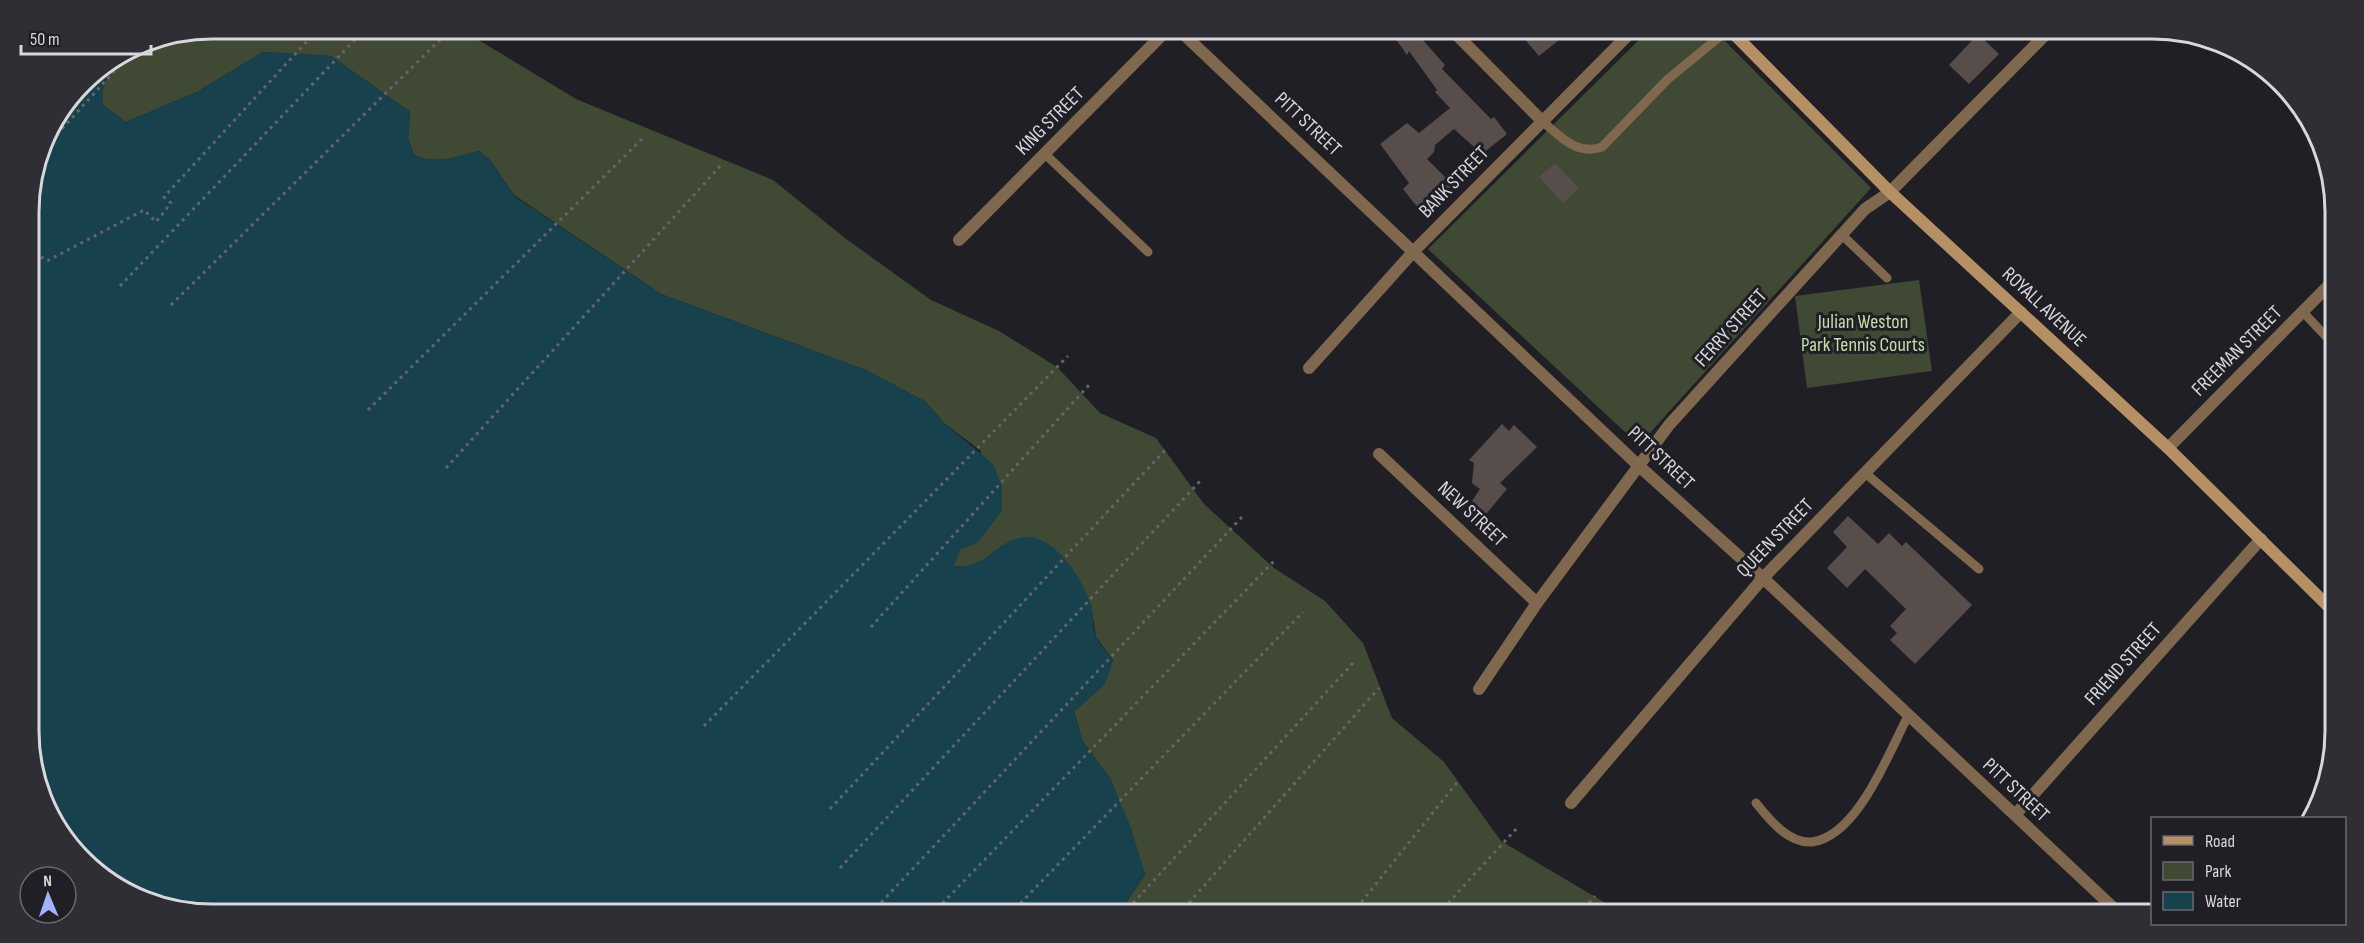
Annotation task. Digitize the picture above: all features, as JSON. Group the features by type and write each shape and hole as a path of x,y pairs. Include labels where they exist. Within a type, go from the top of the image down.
{"street":[{"name":"KING STREET","path":"959,240 1158,39"},
{"name":"PITT STREET","path":"1190,39 1639,466 1764,578 2109,904"},
{"path":"1461,39 1541,120"},
{"name":"BANK STREET","path":"1309,368 1414,251 1541,120 1624,39"},
{"name":"ROYALL AVENUE","path":"1739,39 1890,192 2168,448 2325,603"},
{"name":"FERRY STREET","path":"1479,689 1537,603 1669,425 1865,209 1890,192 2041,39"},
{"name":"FREEMAN STREET","path":"2168,448 2325,289"},
{"name":"QUEEN STREET","path":"1571,803 1764,578 2021,312"},
{"name":"NEW STREET","path":"1379,454 1537,603"},
{"name":"FRIEND STREET","path":"2015,815 2261,539"}],"lane":[{"path":"1541,120 1572,146 1591,151 1602,147 1668,79 1717,39"},
{"path":"1045,154 1148,252"},
{"path":"1841,234 1887,278"},
{"path":"2303,312 2325,335"},
{"path":"1866,473 1979,569"},
{"path":"1756,803 1775,826 1792,837 1811,842 1836,831 1864,801 1908,716"}],"path":[{"path":"39,255 47,261 144,210 156,222 171,203 164,197 310,39"},
{"path":"120,286 356,39"},
{"path":"171,305 441,39"},
{"path":"57,136 119,66"},
{"path":"368,410 645,136"},
{"path":"446,468 723,163"},
{"path":"704,726 1068,356"},
{"path":"871,627 1089,385"},
{"path":"830,809 1168,447"},
{"path":"840,868 1202,479"},
{"path":"880,904 1242,517"},
{"path":"942,904 1276,559"},
{"path":"1020,904 1303,612"},
{"path":"1132,904 1353,663"},
{"path":"1188,904 1379,688"},
{"path":"1360,904 1460,780"},
{"path":"1446,904 1517,828"},
{"path":"1588,904 1595,896"}],"green space":[{"path":"201,39 477,39 576,99 773,180 845,238 931,300 999,331 1057,367 1100,413 1156,438 1204,504 1274,568 1325,601 1363,643 1392,718 1444,762 1501,841 1607,904 1125,904 1145,875 1111,780 1082,740 1074,711 1104,685 1113,660 1096,637 1091,605 1003,545 980,562 968,566 953,566 961,548 977,543 981,451 944,423 926,402 868,371 661,294 514,195 490,160 479,151 439,160 414,155 408,138 410,112 331,56 263,52 197,92 126,122 103,105 102,92 108,74 125,62 156,48 178,42"},
{"path":"1640,39 1723,39 1871,188 1639,445 1428,249"},
{"name":"Julian Weston Park Tennis Courts","path":"1919,280 1932,371 1807,388 1795,296"}],"water":[{"path":"263,52 331,56 410,112 408,138 414,155 438,160 479,151 490,160 514,196 661,294 868,371 926,402 944,423 993,464 1002,487 1002,511 977,543 961,549 953,566 973,564 1009,542 1031,537 1054,548 1064,558 1087,594 1092,609 1096,637 1113,660 1104,685 1074,712 1082,740 1111,780 1131,828 1145,875 1125,904 212,904 189,903 156,895 116,875 98,861 68,827 57,808 42,765 39,742 39,201 45,167 62,125 82,98 108,74 102,92 103,105 126,122 197,92"}],"building":[{"path":"1396,39 1422,39 1445,65 1442,69 1491,119 1494,117 1507,134 1482,154 1454,129 1435,145 1434,152 1427,159 1455,187 1422,213 1403,189 1409,183 1380,144 1407,123 1419,133 1450,108 1435,92 1437,90 1409,51 1407,55"},
{"path":"1524,39 1560,39 1539,56"},
{"path":"1973,39 1983,39 1999,54 1969,84 1949,65"},
{"path":"1555,163 1579,188 1563,203 1539,177"},
{"path":"1502,424 1509,431 1514,425 1537,447 1500,483 1507,489 1486,514 1472,501 1480,489 1472,483 1474,463 1469,460"},
{"path":"1848,516 1878,544 1889,533 1902,546 1906,542 1972,605 1915,664 1890,640 1897,633 1890,626 1906,609 1865,569 1847,588 1827,568 1847,547 1833,532"}]}
